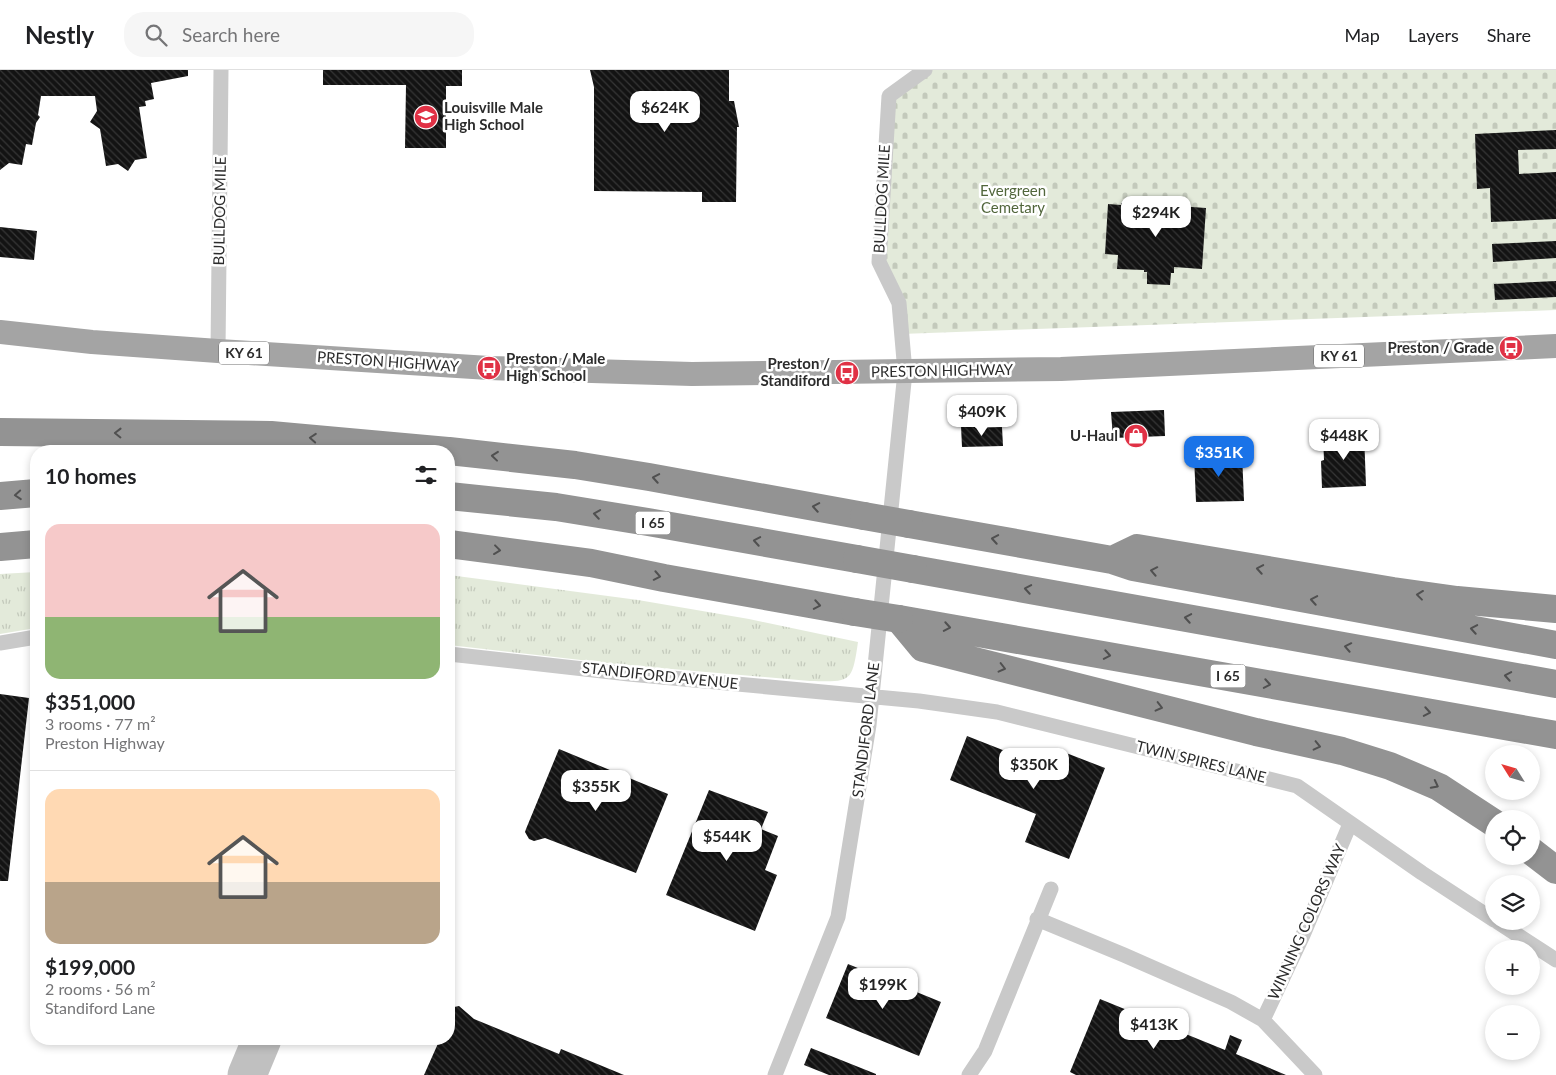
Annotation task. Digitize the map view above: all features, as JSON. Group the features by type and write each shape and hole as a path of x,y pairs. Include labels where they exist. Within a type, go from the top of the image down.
{"highway":[{"path":"0,432 271,435 382,445"},
{"path":"455,452 575,465 650,477 1112,560 1133,567 1556,645"},
{"path":"0,496 30,494"},
{"name":"I 65","path":"455,497 556,507 648,522 1556,684"},
{"path":"0,547 30,544"},
{"name":"I 65","path":"455,545 591,563 664,578 1556,735"},
{"path":"1112,560 1136,548 1393,591 1457,600 1556,609"},
{"path":"899,619 923,648 1342,751 1390,766 1439,787 1485,817"}],"main road":[{"name":"PRESTON HIGHWAY","path":"0,332 92,342 218,352 489,368 692,374 1060,369 1556,346"}],"street":[{"name":"BULLDOG MILE","path":"218,352 222,70"},
{"name":"BULLDOG MILE","path":"905,372 899,303 879,262 889,96 925,70"},
{"name":"STANDIFORD LANE","path":"775,1075 838,917 864,764 905,372"},
{"path":"0,642 30,638"},
{"name":"STANDIFORD AVENUE","path":"455,655 629,674 871,696"},
{"name":"TWIN SPIRES LANE","path":"871,696 997,712 1297,786 1350,824 1485,914"},
{"name":"WINNING COLORS WAY","path":"1263,1020 1303,935 1350,824"},
{"path":"969,1075 985,1050 1051,889"},
{"path":"1038,919 1213,994 1263,1020 1315,1075"},
{"name":"TWIN SPIRES LANE","path":"1509,930 1556,960"}],"green space":[{"name":"Evergreen Cemetary","path":"925,70 1556,70 1556,310 901,334 879,262 889,96"},
{"path":"30,572 30,629 0,634 0,574"},
{"path":"455,576 638,600 749,619 858,642 851,673 842,680 834,681 810,681 625,665 455,646"}],"building":[{"path":"0,70 188,70 188,76 151,83 154,99 145,101 146,106 139,107 147,158 135,160 128,171 118,164 106,166 100,129 90,122 97,111 95,96 41,96 38,115 40,117 36,123 32,145 26,144 22,165 9,163 0,170"},
{"name":"Louisville Male High School","path":"323,70 462,70 462,86 446,86 446,148 405,148 406,85 323,85"},
{"path":"590,70 729,70 729,101 734,101 739,127 737,127 736,202 702,202 702,192 594,191 594,87"},
{"path":"1556,130 1556,149 1518,150 1519,174 1556,172 1556,219 1491,222 1490,188 1477,189 1475,134"},
{"path":"1148,200 1178,202 1178,206 1206,208 1202,269 1174,267 1174,273 1171,273 1170,285 1147,284 1147,272 1144,272 1144,270 1117,269 1118,255 1105,254 1108,204 1147,205"},
{"path":"0,227 37,231 34,260 0,257"},
{"path":"1556,241 1556,258 1493,262 1492,244"},
{"path":"1556,281 1556,297 1495,300 1494,284"},
{"path":"1164,410 1165,436 1113,438 1111,412"},
{"path":"961,426 975,426 975,428 1002,427 1003,446 962,447"},
{"path":"1364,433 1366,486 1322,488 1321,461 1324,460 1323,436"},
{"path":"1242,453 1244,501 1196,502 1194,456"},
{"path":"0,694 29,698 8,881 0,881"},
{"path":"967,736 1054,770 1061,751 1105,768 1069,859 1025,842 1036,814 950,780"},
{"path":"559,749 668,794 636,873 545,838 534,841 529,839 525,832"},
{"path":"709,790 768,812 761,829 778,836 765,870 777,875 755,931 666,895"},
{"path":"848,964 941,1002 919,1056 826,1018"},
{"path":"1100,999 1225,1050 1230,1035 1242,1040 1236,1054 1286,1075 1076,1075 1070,1072"},
{"path":"459,1006 474,1019 559,1054 561,1049 624,1075 424,1075 437,1045 455,1045 455,1007"},
{"path":"811,1048 876,1075 829,1075 804,1065"}],"taxiway":[{"path":"247,1075 260,1045"}],"place":[{"name":"Louisville Male High School","path":"426,117"},
{"name":"Preston / Grade","path":"1511,348"},
{"name":"Preston / Male High School","path":"489,368"},
{"name":"Preston / Standiford","path":"847,373"},
{"name":"U-Haul","path":"1136,436"}]}
